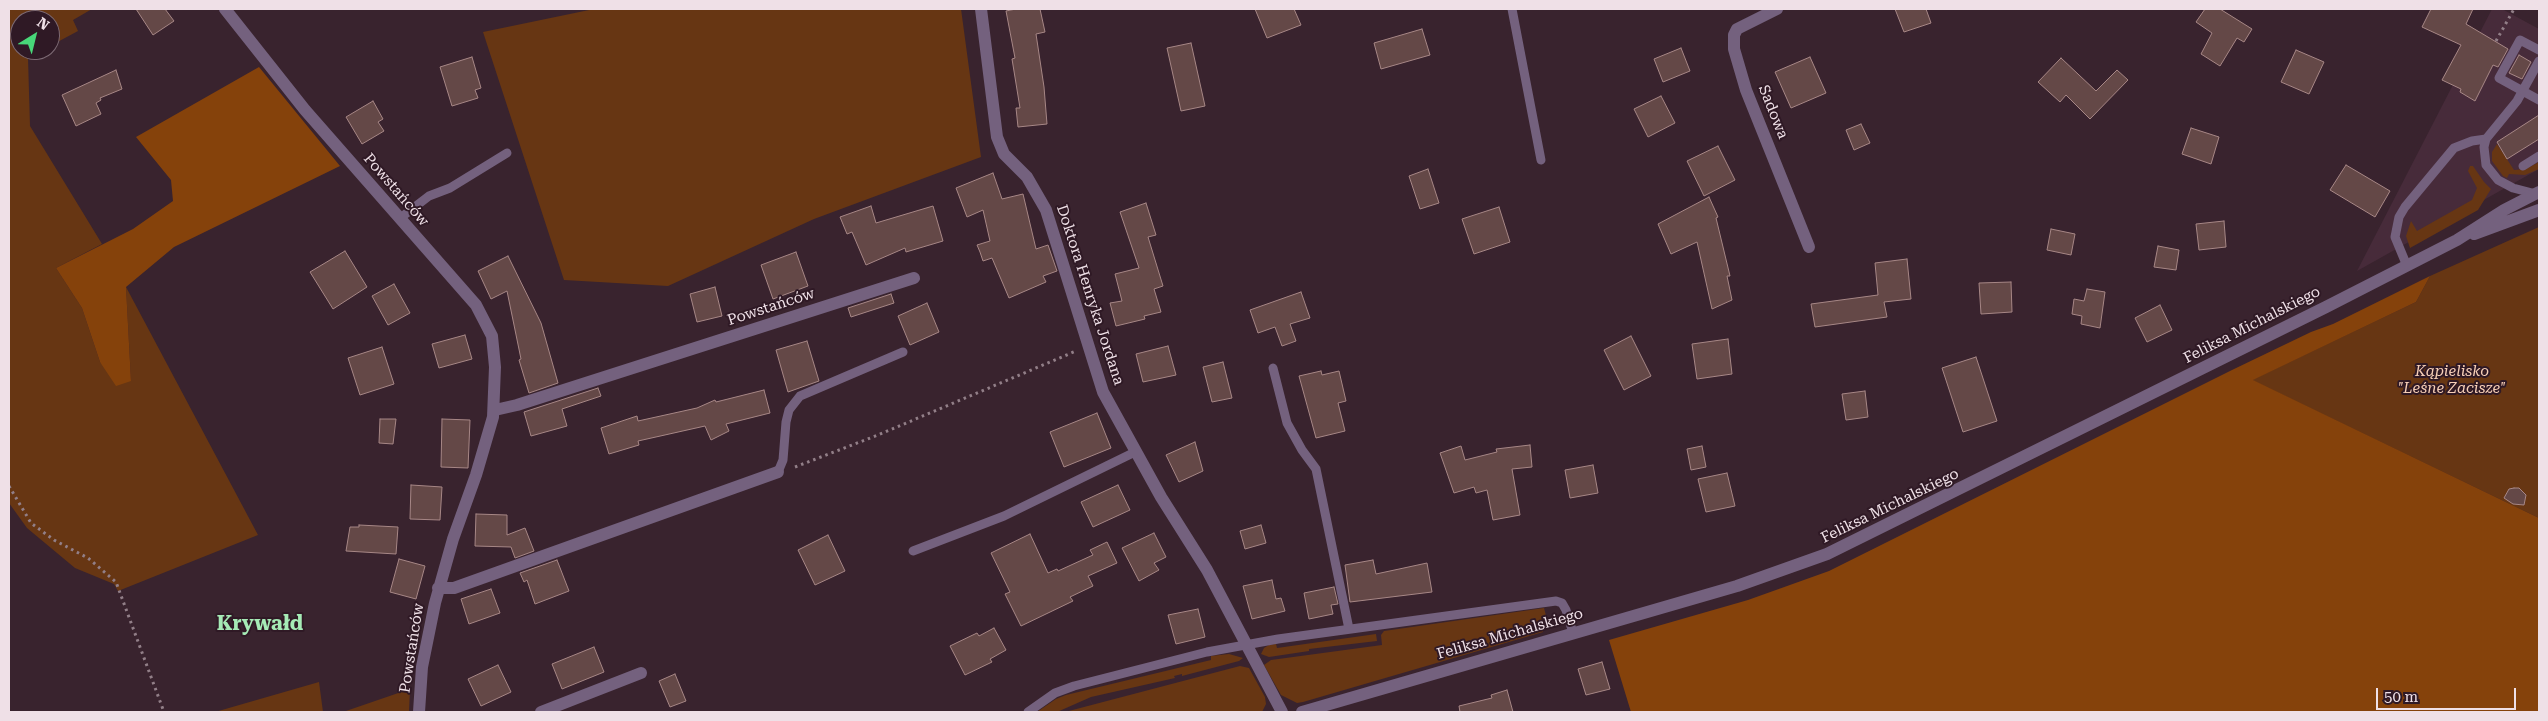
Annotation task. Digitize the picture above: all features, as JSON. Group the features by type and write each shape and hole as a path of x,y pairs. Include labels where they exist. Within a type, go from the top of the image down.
{"street":[{"name":"Powstańców","path":"225,9 305,110 467,294 486,321 494,346 495,410 482,457 438,588 422,667 420,712"},
{"name":"Doktora Henryka Jordana","path":"980,9 997,137 1004,154 1027,177 1042,200 1107,400 1135,452 1202,562 1282,712"},
{"name":"Sadowa","path":"1777,9 1737,29 1734,35 1734,49 1746,90 1809,247"},
{"name":"Feliksa Michalskiego","path":"1302,712 1777,574 1845,546 2407,266 2457,240 2504,210 2538,193"},
{"name":"Feliksa Michalskiego","path":"2457,240 2539,210"},
{"name":"Powstańców","path":"495,410 517,405 914,278"},
{"name":"Powstańców","path":"438,588 454,588 778,472"},
{"path":"541,712 641,673"}],"lane":[{"path":"1512,9 1542,160"},
{"path":"2539,50 2520,40 2499,78 2539,100"},
{"path":"2538,193 2504,184 2492,175 2484,154 2486,139 2523,91 2539,61"},
{"path":"2407,266 2395,237 2399,217 2405,207 2454,148 2472,140 2486,139"},
{"path":"399,219 429,196 450,188 507,152"},
{"path":"2523,166 2539,156"},
{"path":"778,472 782,460 789,410 800,396 904,352"},
{"path":"1273,368 1287,423 1302,450 1316,469 1349,629"},
{"path":"913,551 1004,516 1135,452"},
{"path":"1028,712 1055,693 1074,686 1245,645 1349,629 1556,601 1562,603 1566,610 1573,633"}],"path":[{"path":"2496,41 2514,9"},
{"path":"778,472 878,435 1088,346"},
{"path":"9,486 31,523 54,540 88,558 116,582 164,712"}],"shaded area":[{"path":"2492,9 2502,9 2539,29 2539,169 2357,271"},
{"path":"259,67 340,166 174,247 126,287 131,381 116,386 100,362 82,308 56,268 133,229 173,201 171,180 136,137"},
{"path":"2430,276 2416,302 2253,380 2539,518 2539,712 1631,712 1609,640 1748,600 1829,571 2232,370 2311,332 2333,324"}],"green space":[{"path":"9,9 92,9 73,20 78,31 60,41 60,10 10,10 10,60 28,60 30,126 102,244 56,268 82,308 100,362 131,381 126,287 258,535 118,591 114,584 75,568 27,528 9,503"},
{"path":"594,9 961,9 981,157 814,219 668,286 564,280 483,32"},
{"path":"2497,144 2514,170 2526,169 2539,162 2539,169 2525,175 2509,174 2507,178 2503,176 2492,161 2492,152"},
{"path":"2470,166 2473,166 2491,189 2478,210 2410,248 2406,236 2411,221 2417,231 2472,200 2477,188 2468,171"},
{"name":"Kąpielisko \"Leśne Zacisze\"","path":"2539,227 2539,518 2252,380 2416,302 2430,276"},
{"path":"1544,608 1548,623 1544,625 1543,632 1303,702 1297,703 1281,695 1264,665 1271,660 1382,645 1381,635 1384,631"},
{"path":"1376,634 1377,641 1309,649 1309,651 1269,657 1261,654 1264,648 1269,645 1276,644 1277,648"},
{"path":"1229,654 1243,658 1239,661 1182,676 1182,674 1174,676 1175,678 1091,697 1057,712 1037,712 1056,699 1066,695 1211,660 1211,656"},
{"path":"1240,666 1249,668 1265,697 1266,704 1262,712 1065,712"},
{"path":"319,682 323,712 215,712"},
{"path":"410,689 409,712 343,712"}],"building":[{"path":"136,9 165,9 174,21 153,35"},
{"path":"1040,9 1045,32 1036,34 1044,87 1047,124 1018,127 1016,108 1020,108 1012,59 1015,58 1006,11"},
{"path":"1255,9 1294,9 1301,25 1267,38"},
{"path":"1895,9 1926,9 1931,23 1904,32"},
{"path":"2205,9 2220,9 2252,29 2244,42 2237,38 2220,66 2201,54 2212,33 2196,22"},
{"path":"2431,9 2473,9 2466,24 2508,49 2498,67 2493,65 2475,101 2460,92 2461,89 2442,80 2461,45 2422,27"},
{"path":"1422,29 1430,55 1381,69 1374,43"},
{"path":"1191,43 1205,106 1181,111 1167,48"},
{"path":"1681,48 1690,71 1663,82 1654,59"},
{"path":"2296,50 2324,62 2309,94 2281,82"},
{"path":"2519,55 2531,62 2522,79 2509,73"},
{"path":"472,57 481,88 475,90 478,98 452,106 440,67"},
{"path":"1810,57 1826,93 1791,108 1775,72"},
{"path":"2061,58 2096,91 2117,70 2128,80 2090,119 2066,95 2060,102 2038,82"},
{"path":"116,70 122,89 100,98 101,100 96,103 101,114 76,126 62,95"},
{"path":"1661,96 1675,123 1648,137 1634,109"},
{"path":"373,101 383,119 378,122 384,131 362,144 346,117"},
{"path":"2539,115 2539,139 2507,159 2497,142"},
{"path":"1861,124 1870,143 1854,150 1846,130"},
{"path":"2191,128 2219,137 2211,164 2182,154"},
{"path":"1718,146 1735,180 1704,196 1687,161"},
{"path":"2346,165 2390,191 2375,217 2330,190"},
{"path":"1428,169 1439,203 1420,209 1409,176"},
{"path":"993,173 1002,199 1023,194 1036,249 1048,245 1057,271 1043,276 1046,282 1009,298 992,258 983,261 977,245 990,241 983,210 967,217 956,188"},
{"path":"1709,197 1718,217 1716,218 1730,276 1727,276 1732,300 1712,309 1697,242 1671,254 1658,224"},
{"path":"1146,203 1156,235 1148,237 1163,286 1154,289 1161,312 1144,316 1145,319 1116,326 1110,303 1122,301 1115,274 1139,268 1120,212"},
{"path":"871,206 876,223 933,206 943,241 906,252 905,248 866,265 852,232 847,234 840,217"},
{"path":"1499,207 1510,242 1474,254 1462,219"},
{"path":"2224,221 2226,247 2199,250 2196,224"},
{"path":"2051,229 2075,234 2071,255 2047,250"},
{"path":"2158,246 2179,250 2176,270 2154,267"},
{"path":"345,251 367,287 333,309 310,272"},
{"path":"796,252 808,286 773,299 761,265"},
{"path":"508,256 541,323 558,383 529,393 519,360 521,359 507,291 491,299 478,271"},
{"path":"1907,259 1911,299 1884,302 1887,317 1815,327 1811,304 1878,295 1875,263"},
{"path":"2011,282 2012,312 1981,314 1979,283"},
{"path":"394,284 410,313 388,325 372,296"},
{"path":"715,287 722,316 697,322 690,294"},
{"path":"2087,289 2105,292 2100,328 2081,324 2082,316 2072,314 2074,299 2084,301"},
{"path":"1301,292 1310,318 1290,324 1296,341 1282,346 1275,327 1258,333 1250,310"},
{"path":"891,294 894,303 851,317 848,308"},
{"path":"927,303 939,332 910,345 898,316"},
{"path":"2160,305 2172,330 2147,342 2135,318"},
{"path":"465,335 472,359 439,368 432,344"},
{"path":"1631,336 1651,376 1624,390 1604,350"},
{"path":"1728,339 1732,374 1697,379 1692,344"},
{"path":"807,341 819,381 788,392 776,350"},
{"path":"1168,346 1176,375 1143,382 1136,354"},
{"path":"382,347 394,384 360,395 348,358"},
{"path":"1976,357 1997,421 1963,432 1942,368"},
{"path":"1223,362 1232,398 1212,402 1203,367"},
{"path":"1321,371 1322,375 1339,371 1346,401 1338,403 1345,431 1316,438 1299,376"},
{"path":"598,388 601,396 562,409 567,426 531,436 524,412"},
{"path":"764,390 770,413 726,424 729,431 711,440 705,426 638,441 639,445 609,454 601,428 637,416 638,421 697,408 715,400 716,402"},
{"path":"1865,391 1868,417 1846,420 1842,394"},
{"path":"1097,413 1111,448 1064,467 1050,432"},
{"path":"380,419 396,419 393,444 379,443"},
{"path":"442,419 470,420 468,468 441,467"},
{"path":"1195,442 1203,471 1179,482 1166,455"},
{"path":"1530,445 1532,467 1512,469 1520,515 1493,520 1487,490 1476,493 1474,487 1454,493 1440,453 1461,446 1465,460 1497,452 1496,449"},
{"path":"1702,446 1706,467 1691,470 1687,449"},
{"path":"1593,465 1598,493 1570,498 1565,470"},
{"path":"1727,473 1735,506 1706,512 1698,479"},
{"path":"411,485 442,487 440,520 410,519"},
{"path":"1118,485 1130,510 1093,527 1081,502"},
{"path":"2519,488 2526,495 2524,505 2513,504 2504,498 2509,489"},
{"path":"476,514 507,515 507,535 525,528 534,551 515,558 511,547 475,546"},
{"path":"359,525 398,527 396,554 346,551 350,527 359,527"},
{"path":"1261,525 1266,543 1245,549 1240,531"},
{"path":"1154,533 1166,557 1154,563 1159,570 1139,581 1122,548"},
{"path":"1030,534 1048,573 1057,569 1058,571 1093,555 1090,550 1107,542 1117,563 1088,576 1093,586 1070,597 1073,601 1021,626 1005,594 1010,592 991,553"},
{"path":"828,535 845,571 815,585 798,550"},
{"path":"399,559 425,566 416,599 390,592"},
{"path":"557,560 569,591 535,604 527,580 524,582 520,573"},
{"path":"1373,560 1376,574 1427,563 1432,592 1350,602 1345,565"},
{"path":"1272,580 1276,599 1281,598 1285,611 1252,619 1243,586"},
{"path":"1334,587 1338,604 1331,605 1333,614 1309,619 1304,593"},
{"path":"491,589 500,613 469,624 461,599"},
{"path":"1198,609 1205,637 1176,644 1168,615"},
{"path":"994,628 1006,650 990,659 992,662 965,675 950,646 977,633 979,636"},
{"path":"594,647 604,672 562,689 552,664"},
{"path":"1602,662 1610,689 1586,695 1578,669"},
{"path":"498,665 511,692 481,706 468,679"},
{"path":"675,674 686,701 670,707 659,681"},
{"path":"1507,690 1513,712 1460,712 1459,706 1492,698 1491,695"}],"district":[{"name":"Krywałd","path":"260,624"}]}
